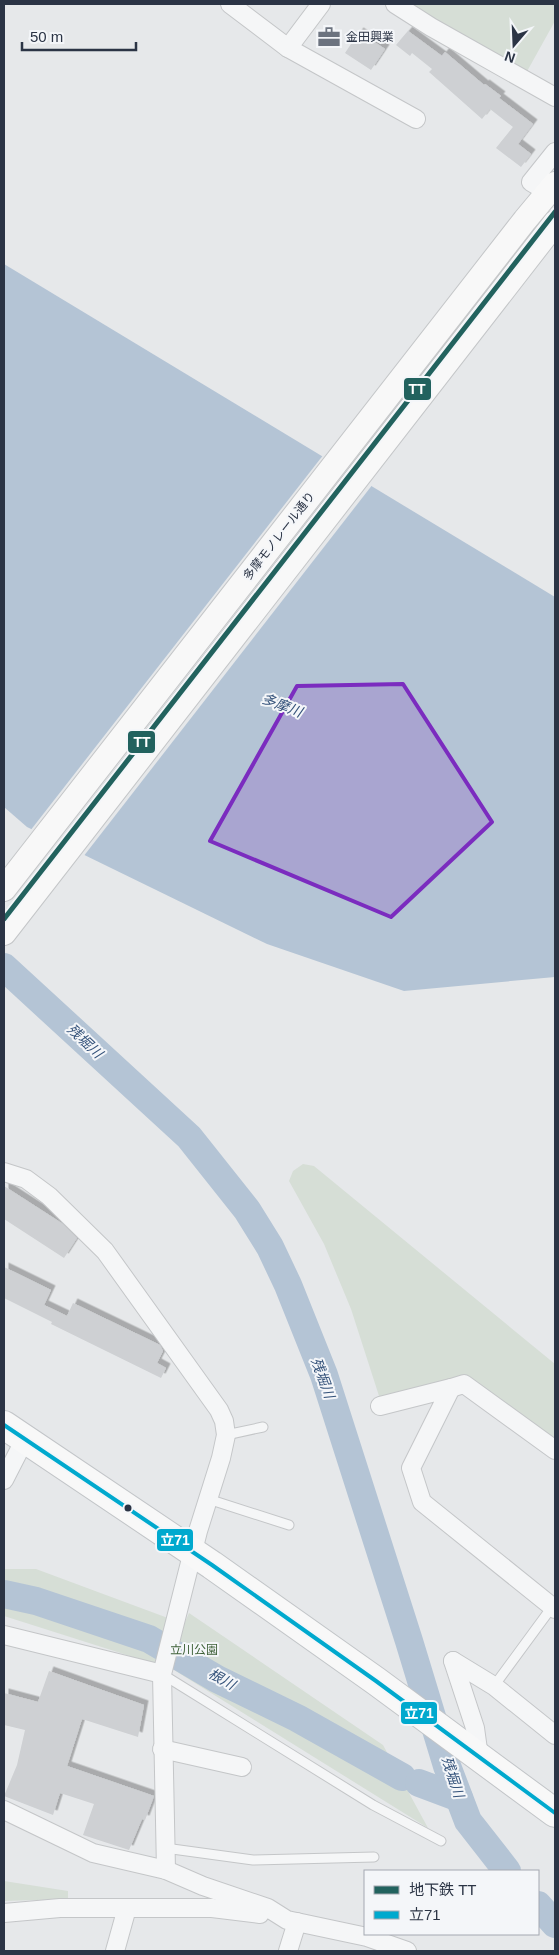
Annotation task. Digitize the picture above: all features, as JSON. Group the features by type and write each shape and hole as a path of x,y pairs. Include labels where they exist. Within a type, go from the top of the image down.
{"main road":[{"name":"多摩モノレール通り","path":"4,889 525,220 546,185"},
{"name":"多摩モノレール通り","path":"4,933 551,229"},
{"path":"14,1432 194,1552 376,1681 555,1813"}],"street":[{"path":"230,4 288,48 416,119"},
{"path":"288,48 321,4"},
{"path":"395,4 555,97"},
{"path":"546,185 532,182 555,152"},
{"path":"4,1172 26,1180 49,1196 105,1252 219,1410 224,1421 226,1435 221,1458 208,1499 162,1674 162,1749 166,1870"},
{"path":"380,1406 464,1384 555,1450"},
{"path":"451,1388 411,1468 422,1502 554,1608"},
{"path":"4,1480 14,1432"},
{"path":"4,1635 162,1674"},
{"path":"479,1757 474,1728 453,1661 494,1686 555,1734"},
{"path":"162,1749 242,1767"},
{"path":"4,1810 93,1853 166,1870 203,1886 268,1908 292,1921"},
{"path":"4,1913 60,1908 212,1908 250,1912 366,1937 407,1951"},
{"path":"115,1951 126,1908"},
{"path":"288,1951 292,1921"}],"lane":[{"path":"226,1435 263,1427"},
{"path":"208,1499 289,1525"},
{"path":"494,1686 554,1608"},
{"path":"162,1674 373,1805 441,1841"},
{"path":"165,1848 253,1860 374,1856"}],"highlighted area":[{"path":"403,684 492,822 391,917 210,841 297,686"}],"green space":[{"path":"406,4 555,4 555,21 525,75"},
{"path":"303,1164 314,1166 555,1364 555,1444 466,1379 380,1399 351,1309 324,1244 289,1181 293,1171"},
{"name":"立川公園","path":"4,1569 36,1569 184,1624 189,1613 383,1745 428,1828 174,1670 4,1616"},
{"path":"4,1881 68,1891 68,1899 4,1901"}],"water":[{"name":"多摩川","path":"4,264 555,597 555,977 404,991 267,944 27,827 4,807"}],"pier":[{"path":"324,454 373,484 83,857 30,831"}],"building":[{"path":"408,31 442,56 445,52 533,124 518,144 531,154 521,167 496,148 513,127 490,109 482,119 429,72 432,69 412,53 410,56 396,45"},
{"path":"359,32 385,49 371,70 345,53"},
{"path":"4,1186 63,1224 77,1238 64,1258 4,1219"},
{"path":"4,1267 51,1290 44,1305 67,1316 73,1303 160,1345 163,1351 157,1363 166,1368 161,1378 51,1324 52,1322 4,1298"},
{"path":"49,1671 144,1705 138,1737 82,1719 67,1766 154,1796 145,1820 142,1819 129,1850 83,1835 94,1804 60,1793 53,1815 4,1796 17,1765 25,1730 4,1725 4,1693 38,1702"}],"waterway":[{"name":"残堀川","path":"4,967 189,1137 247,1210 270,1247 288,1285 324,1375 447,1766 468,1821 506,1870"},
{"name":"根川","path":"4,1594 36,1601 149,1639 217,1679 297,1718 402,1777"},
{"name":"根川","path":"419,1783 459,1798"},
{"name":"残堀川","path":"539,1906 555,1924"}],"metro line":[{"name":"TT","path":"4,919 555,212"}],"transit line":[{"name":"立71","path":"4,1425 212,1565 376,1681 555,1813"}],"place":[{"name":"金田興業","path":"329,37"}]}
